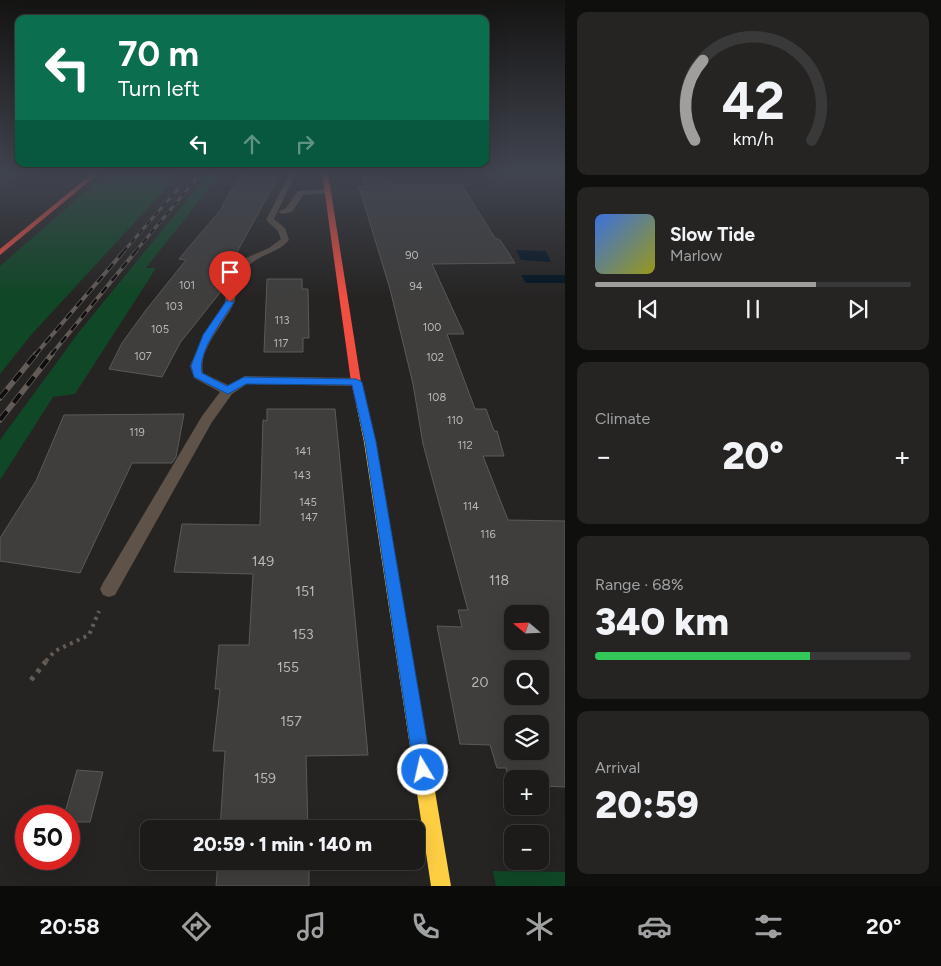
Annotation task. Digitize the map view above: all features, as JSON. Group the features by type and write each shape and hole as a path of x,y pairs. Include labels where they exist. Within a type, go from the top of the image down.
{"main road":[{"path":"0,253 46,214"},
{"path":"331,214 356,382 370,442 441,886"}],"lane":[{"path":"228,391 198,375 196,366 208,335 230,302 230,289 242,269 249,260 272,250 285,240 282,230 270,220 273,214"},
{"path":"109,589 207,419 228,391 244,380 356,382"}],"path":[{"path":"31,680 55,651 89,635 109,589"}],"green space":[{"path":"59,214 142,214 31,335 0,374 0,266"},
{"path":"175,214 188,214 146,268 156,268 75,394 53,397 0,480 0,440 79,332"},
{"path":"493,871 565,872 565,886 496,886"}],"water":[{"path":"516,250 546,251 551,262 521,260"},
{"path":"521,275 565,275 565,283 526,283"}],"building":[{"path":"217,214 258,214 236,254 217,278 230,278 226,285 180,343 162,377 109,369 122,343 186,260 179,259"},
{"path":"367,214 480,214 495,238 500,240 515,263 432,264 464,334 447,334 475,409 486,409 494,431 497,431 504,456 483,456 508,520 565,521 565,787 549,786 549,770 507,770 506,768 497,768 490,745 460,744 437,626 462,627 458,610 468,610 423,444 413,384 390,289"},
{"path":"267,279 302,279 302,289 308,289 309,338 303,338 303,352 264,352"},
{"path":"267,409 335,409 368,755 306,756 308,820 221,820 225,751 213,751 220,689 215,689 219,645 249,645 253,574 174,572 182,524 260,525 263,420 267,421"},
{"path":"184,414 176,457 172,463 132,463 80,573 0,561 0,538 36,481 64,415"},
{"path":"77,770 103,772 90,822 80,822 80,805 67,805"},
{"path":"217,870 309,870 309,886 216,886"}],"railway":[{"path":"123,252 156,214"},
{"path":"135,252 166,214"},
{"path":"35,355 124,251"},
{"path":"51,355 136,251"},
{"path":"0,398 36,354"},
{"path":"0,420 52,354"}],"traffic: slow":[{"path":"361,404 370,442 441,886"}],"traffic: jam":[{"path":"0,253 46,214"},
{"path":"331,214 356,382 361,404"}],"route":[{"path":"230,302 208,335 196,366 198,375 228,391 244,380 356,382 370,442 423,770"}]}
